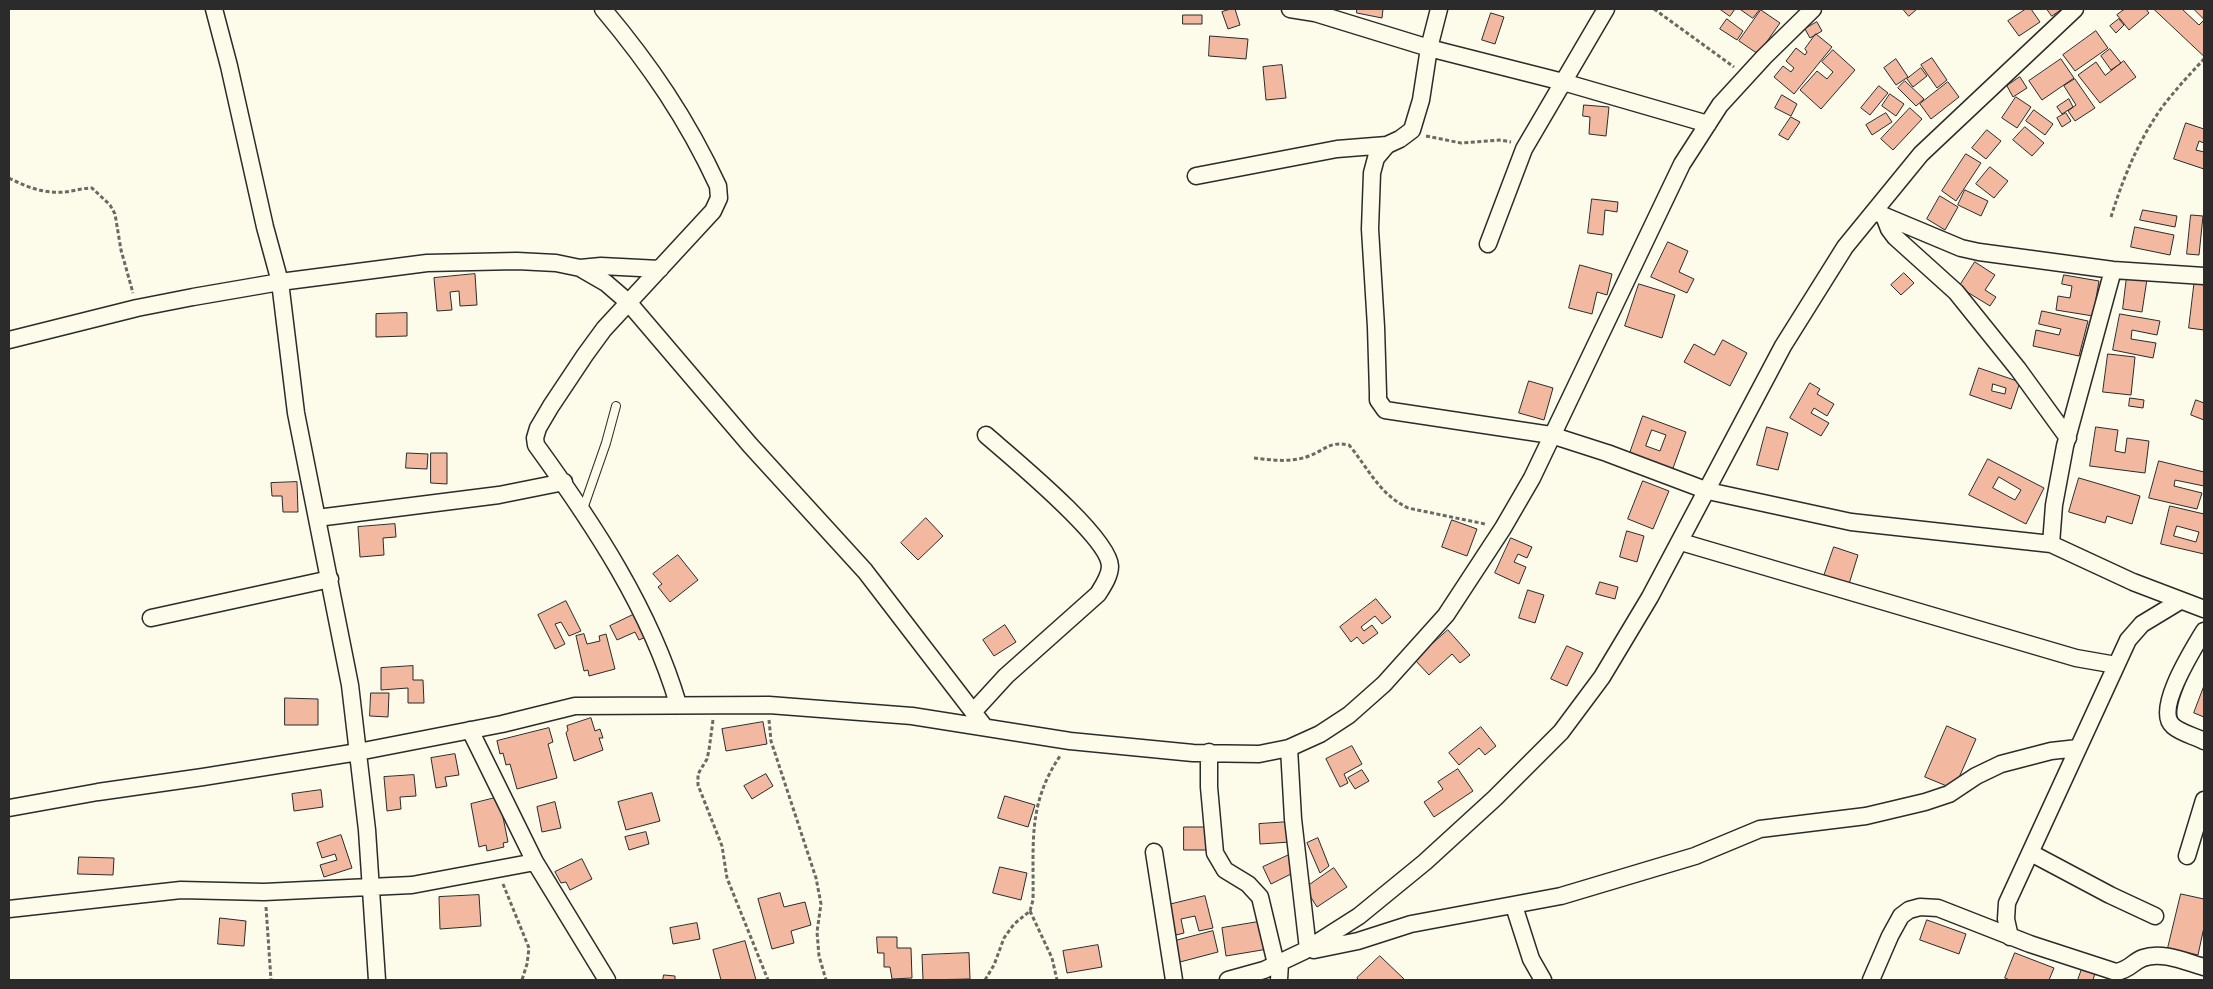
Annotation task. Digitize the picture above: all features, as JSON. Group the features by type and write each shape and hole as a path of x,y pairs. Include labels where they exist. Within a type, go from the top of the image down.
{"street":[{"path":"214,9 229,66 265,227 280,282 296,413 350,685 367,830 369,888 377,980"},
{"path":"603,9 635,48 678,108 718,186 720,198 712,211 660,270 604,329 538,428 535,438 536,445 583,509 645,618 671,681 678,704"},
{"path":"1290,9 1315,11 1429,48 1563,82 1708,124"},
{"path":"1196,176 1337,149 1387,145 1400,139 1412,130 1439,9"},
{"path":"1488,244 1524,149 1606,9"},
{"path":"9,808 98,792 358,752 470,730 575,706 769,705 912,716 1070,741 1259,754 1289,748 1320,734 1348,715 1384,684 1446,615 1503,528 1532,478 1682,164 1720,105 1746,76 1813,9"},
{"path":"1228,980 1278,969 1359,916 1425,862 1495,798 1561,732 1602,677 1681,542 1741,422 1783,346 1845,247 1880,214 1921,154 2075,9"},
{"path":"1387,145 1376,158 1370,187 1370,229 1378,393 1381,406 1385,410 1551,436 1607,453 1708,490 1868,524 2051,544 2133,582 2204,609"},
{"path":"1880,214 1961,248 1979,252 2113,270 2204,276"},
{"path":"1880,214 1895,237 1956,292 2023,375 2068,438"},
{"path":"9,340 137,308 280,282 427,263 517,261 556,263 580,268 601,266 660,270"},
{"path":"580,268 606,283 628,302 750,445 865,571 984,726"},
{"path":"2051,544 2054,504 2068,438 2113,270"},
{"path":"973,712 1006,676 1098,594 1106,580 1110,566 1104,550 1048,489 986,435"},
{"path":"317,518 499,495 564,482"},
{"path":"1681,542 2076,658 2116,666"},
{"path":"152,618 330,579"},
{"path":"2010,937 2006,919 2007,903 2128,640 2136,629 2152,616 2180,601"},
{"path":"2204,631 2167,703 2168,720 2173,726 2204,741"},
{"path":"470,730 535,862 607,980"},
{"path":"1289,748 1293,819 1306,950"},
{"path":"1306,950 1358,941 1411,924 1560,896 1695,856 1760,829 1866,816 1925,802 1949,794 1976,776 2001,764 2051,751 2078,748"},
{"path":"1209,752 1209,787 1215,853 1225,870 1248,884 1260,897 1278,969"},
{"path":"2187,856 2204,800"},
{"path":"1154,852 1174,980"},
{"path":"2030,853 2110,895 2155,916"},
{"path":"9,909 181,890 264,892 412,885 535,862"},
{"path":"1971,920 1988,917 2007,903"},
{"path":"1514,906 1532,958 1543,980"},
{"path":"1871,980 1901,916 1909,910 1920,907 1938,908 2010,937 2116,972 2125,971 2141,959 2154,956 2204,967"}],"lane":[{"path":"583,509 604,451 616,406"}],"path":[{"path":"1654,9 1746,76"},
{"path":"2111,217 2124,178 2144,138 2163,106 2204,59"},
{"path":"1412,130 1442,140 1461,143 1501,140 1512,142 1524,149"},
{"path":"9,178 24,186 47,192 64,192 92,188 101,195 115,214 121,250 137,308"},
{"path":"1254,458 1292,460 1309,456 1325,447 1338,443 1348,445 1386,495 1398,503 1408,508 1503,528"},
{"path":"714,704 709,750 707,759 698,774 698,785 722,846 727,878 768,980"},
{"path":"769,705 771,741 816,878 821,904 817,932 819,956 826,980"},
{"path":"985,980 1009,930 1030,911 1033,900 1035,812 1045,782 1070,741"},
{"path":"496,869 525,935 528,948 527,964 522,980"},
{"path":"264,892 271,980"},
{"path":"1030,911 1052,958 1057,980"}],"building":[{"path":"1235,9 1240,25 1228,29 1222,12"},
{"path":"1357,9 1383,9 1382,18 1357,13"},
{"path":"1720,9 1735,9 1730,16"},
{"path":"1740,9 1760,9 1753,18"},
{"path":"1903,9 1917,9 1909,16"},
{"path":"2026,9 2031,9 2040,22 2019,36 2008,21"},
{"path":"2047,9 2062,9 2052,16"},
{"path":"2125,9 2146,9 2149,13 2129,30 2117,15"},
{"path":"2154,9 2182,9 2199,25 2204,20 2204,56"},
{"path":"2194,9 2204,9 2204,19"},
{"path":"1761,10 1780,23 1758,54 1739,41"},
{"path":"1491,13 1504,17 1495,44 1482,40"},
{"path":"1183,15 1202,15 1202,24 1183,24"},
{"path":"1727,19 1743,31 1737,40 1720,29"},
{"path":"2119,19 2124,25 2116,33 2110,26"},
{"path":"1817,22 1822,31 1810,38 1805,29"},
{"path":"2096,31 2108,48 2075,71 2063,55"},
{"path":"1816,34 1832,47 1794,94 1774,77 1783,66 1791,72 1794,68 1786,61 1796,48 1805,55 1807,52 1805,49"},
{"path":"1210,36 1248,39 1246,59 1209,56"},
{"path":"2110,49 2121,63 2111,70 2101,56"},
{"path":"1833,50 1855,70 1821,109 1800,90 1817,71 1827,79 1833,72 1822,62"},
{"path":"1932,58 1947,80 1937,88 1921,65"},
{"path":"1896,59 1908,77 1896,85 1884,68"},
{"path":"2061,59 2074,78 2042,100 2029,81"},
{"path":"2124,61 2136,77 2100,103 2078,75 2096,62 2105,75"},
{"path":"1282,65 1286,98 1266,100 1263,67"},
{"path":"1921,68 1927,76 1913,87 1907,79"},
{"path":"2020,77 2027,88 2013,97 2007,86"},
{"path":"2075,79 2095,108 2075,121 2068,111 2076,105 2064,86"},
{"path":"1905,81 1924,99 1916,106 1898,88"},
{"path":"1948,82 1959,97 1931,119 1920,104"},
{"path":"1879,86 1888,93 1870,115 1861,108"},
{"path":"1890,94 1904,104 1896,116 1882,106"},
{"path":"1782,95 1797,104 1791,116 1775,108"},
{"path":"2016,97 2031,107 2017,128 2002,118"},
{"path":"2069,99 2073,107 2062,114 2057,107"},
{"path":"1584,105 1609,107 1606,136 1589,134 1590,117 1583,116"},
{"path":"1910,108 1922,119 1893,150 1881,139"},
{"path":"2034,110 2053,124 2045,135 2026,121"},
{"path":"1886,113 1892,122 1872,135 1866,125"},
{"path":"2066,113 2071,121 2062,127 2057,118"},
{"path":"1791,117 1800,122 1788,140 1779,135"},
{"path":"2186,123 2204,129 2204,143 2199,141 2196,150 2204,152 2204,169 2174,159"},
{"path":"2025,127 2044,143 2032,156 2013,140"},
{"path":"1987,130 2001,141 1986,159 1972,148"},
{"path":"1966,154 1981,163 1956,201 1942,191"},
{"path":"1990,167 2008,181 1994,198 1976,184"},
{"path":"1965,190 1988,201 1981,216 1958,205"},
{"path":"1940,196 1958,207 1945,230 1927,219"},
{"path":"1592,199 1618,202 1617,212 1605,210 1603,235 1588,233"},
{"path":"2143,210 2177,216 2175,227 2140,220"},
{"path":"2191,215 2203,216 2199,255 2187,254"},
{"path":"2135,227 2174,235 2170,255 2131,247"},
{"path":"1668,242 1688,251 1679,272 1694,279 1687,293 1651,277"},
{"path":"1975,262 1995,275 1985,290 1996,297 1990,306 1959,287"},
{"path":"1580,265 1612,274 1607,295 1597,292 1592,314 1569,308"},
{"path":"1904,273 1914,283 1901,295 1891,285"},
{"path":"475,274 477,305 460,306 459,291 450,292 452,310 437,311 434,278"},
{"path":"2064,275 2099,281 2093,316 2056,310 2058,296 2070,298 2072,286 2062,284"},
{"path":"2127,276 2147,279 2142,312 2123,309"},
{"path":"2195,278 2204,279 2204,330 2189,328"},
{"path":"1639,284 1675,295 1662,338 1625,326"},
{"path":"2042,311 2088,321 2079,356 2033,346 2036,330 2059,335 2061,329 2039,324"},
{"path":"407,313 407,336 376,337 376,314"},
{"path":"2120,314 2160,321 2157,335 2132,330 2131,339 2156,343 2153,358 2113,350"},
{"path":"1723,340 1747,353 1730,386 1684,362 1694,344 1714,355"},
{"path":"2108,354 2135,357 2131,395 2103,392"},
{"path":"1979,368 2020,382 2011,409 1970,395","holes":["1993,384 2006,388 2005,394 1992,391"]},
{"path":"1529,381 1553,388 1544,420 1519,413"},
{"path":"1810,383 1820,389 1817,394 1834,404 1827,416 1814,408 1811,413 1829,423 1821,436 1790,418"},
{"path":"2130,398 2144,400 2143,408 2129,406"},
{"path":"2196,400 2204,403 2204,420 2191,415"},
{"path":"1643,416 1686,432 1672,471 1629,456","holes":["1652,430 1666,435 1660,451 1646,446"]},
{"path":"1767,427 1788,433 1778,470 1757,465"},
{"path":"2096,427 2118,430 2115,451 2125,453 2127,438 2149,441 2145,473 2090,466"},
{"path":"407,453 428,454 427,469 406,468"},
{"path":"431,453 447,453 447,484 431,483"},
{"path":"1988,459 2044,488 2026,524 1969,495","holes":["1999,477 2021,490 2015,500 1993,488"]},
{"path":"2159,461 2204,472 2204,486 2175,480 2174,486 2202,493 2197,509 2149,498"},
{"path":"2079,478 2140,496 2132,524 2107,516 2105,523 2069,512"},
{"path":"1643,481 1669,491 1653,529 1628,519"},
{"path":"297,482 298,512 283,512 282,496 272,496 271,483"},
{"path":"2170,506 2204,514 2204,554 2161,544","holes":["2177,526 2199,532 2196,542 2174,536"]},
{"path":"926,518 943,536 918,560 901,543"},
{"path":"1452,520 1477,529 1467,556 1442,547"},
{"path":"395,524 396,537 383,538 384,555 360,557 358,527"},
{"path":"1627,531 1644,536 1637,562 1620,557"},
{"path":"1511,538 1532,547 1527,558 1518,554 1514,562 1526,567 1519,584 1495,573"},
{"path":"1834,547 1858,555 1849,584 1824,576"},
{"path":"678,555 698,580 670,602 658,587 662,584 653,574"},
{"path":"1600,582 1618,587 1615,599 1596,594"},
{"path":"1528,590 1544,595 1535,623 1519,618"},
{"path":"1376,599 1391,617 1382,624 1375,616 1361,627 1364,631 1372,625 1378,633 1363,644 1357,637 1351,642 1340,627"},
{"path":"566,601 581,631 569,636 561,622 555,624 565,644 555,649 538,615"},
{"path":"639,612 650,635 639,640 635,632 617,640 610,626"},
{"path":"1005,625 1016,642 994,656 983,640"},
{"path":"1448,630 1470,655 1460,663 1452,654 1429,675 1415,660"},
{"path":"584,634 587,644 600,641 599,636 606,634 615,669 589,676 588,670 584,671 576,636"},
{"path":"1567,646 1583,653 1567,686 1551,679"},
{"path":"413,666 413,680 423,680 424,703 408,703 408,688 381,690 381,668"},
{"path":"2204,686 2204,717 2194,713"},
{"path":"371,693 389,693 388,717 370,716"},
{"path":"285,698 318,699 318,725 285,725"},
{"path":"591,718 595,731 600,729 603,738 599,738 603,750 574,761 566,733 568,730 567,726"},
{"path":"763,722 767,744 726,751 722,729"},
{"path":"1947,726 1976,739 1954,789 1925,777"},
{"path":"1481,727 1496,746 1485,755 1479,748 1459,765 1449,753"},
{"path":"549,728 553,742 548,744 557,778 517,789 510,764 506,765 503,753 500,754 497,741"},
{"path":"1352,746 1362,764 1344,774 1348,783 1340,787 1326,759"},
{"path":"455,754 459,775 445,777 447,786 436,788 431,758"},
{"path":"1458,769 1473,791 1434,817 1424,802 1443,789 1438,782"},
{"path":"1362,770 1369,781 1355,789 1348,778"},
{"path":"766,774 773,786 752,799 744,786"},
{"path":"414,775 416,796 400,797 401,809 387,811 384,777"},
{"path":"321,790 323,807 294,811 292,794"},
{"path":"652,793 660,821 626,830 618,802"},
{"path":"1005,796 1035,805 1028,827 998,818"},
{"path":"499,797 508,842 503,843 504,847 487,851 486,845 479,847 471,804"},
{"path":"555,802 561,828 542,832 537,807"},
{"path":"1289,822 1290,842 1260,844 1259,824"},
{"path":"1184,827 1210,827 1210,850 1184,850"},
{"path":"646,832 649,844 629,850 625,837"},
{"path":"341,835 352,868 324,877 320,865 337,860 335,854 322,858 317,843"},
{"path":"1318,838 1329,866 1320,873 1307,843"},
{"path":"1289,855 1297,871 1271,884 1263,867"},
{"path":"79,857 114,858 113,875 78,874"},
{"path":"582,859 592,879 570,890 566,882 561,883 555,872"},
{"path":"1000,867 1027,873 1021,900 993,893"},
{"path":"1334,868 1347,887 1317,907 1305,888"},
{"path":"780,893 784,907 805,902 811,925 791,931 794,943 772,949 758,899"},
{"path":"2181,894 2204,899 2204,927 2198,955 2168,948"},
{"path":"479,895 481,926 440,929 439,897"},
{"path":"1205,896 1213,928 1199,931 1195,916 1181,919 1184,933 1176,935 1168,905"},
{"path":"220,918 246,921 244,946 218,944"},
{"path":"1927,920 1966,934 1959,954 1920,940"},
{"path":"1264,921 1268,949 1226,956 1222,928"},
{"path":"697,923 700,939 673,944 670,928"},
{"path":"1213,931 1218,952 1180,962 1175,941"},
{"path":"877,937 897,937 897,948 911,948 912,978 892,979 890,967 884,967 884,953 878,953"},
{"path":"745,941 756,980 721,980 713,950"},
{"path":"1098,945 1102,967 1067,973 1063,951"},
{"path":"969,953 970,979 923,980 922,955"},
{"path":"2015,953 2054,968 2049,980 2010,980 2005,978"},
{"path":"1380,956 1405,980 1359,980 1357,978"},
{"path":"2083,966 2096,970 2093,980 2078,980"},
{"path":"664,975 675,976 675,980 663,980"}]}
